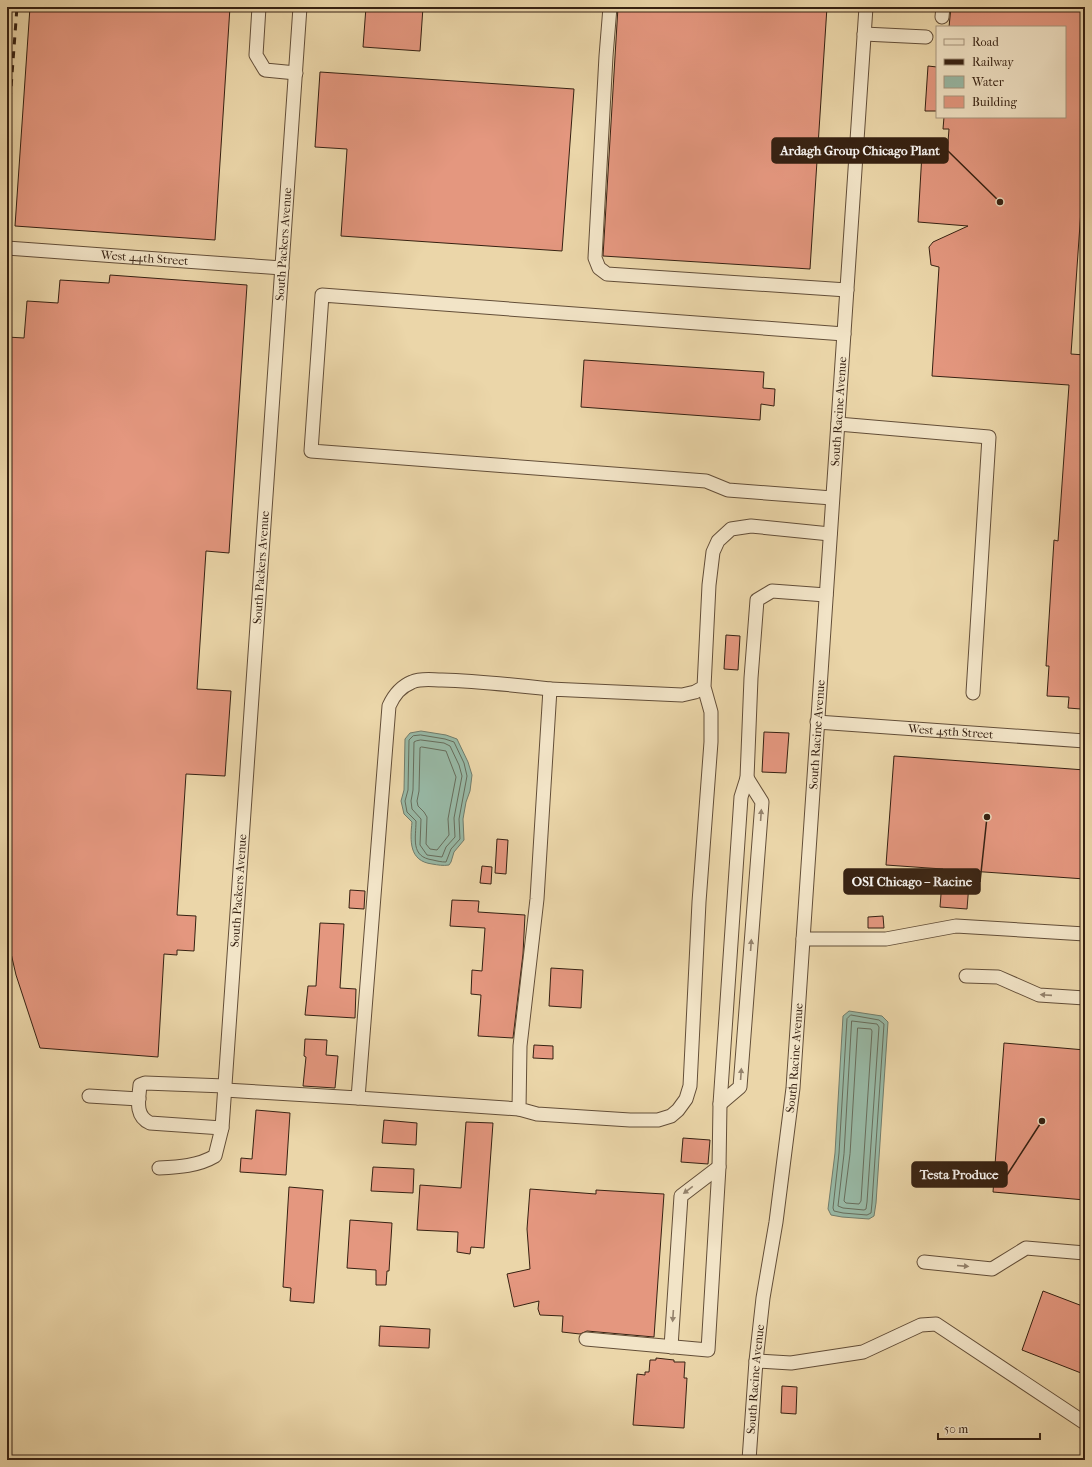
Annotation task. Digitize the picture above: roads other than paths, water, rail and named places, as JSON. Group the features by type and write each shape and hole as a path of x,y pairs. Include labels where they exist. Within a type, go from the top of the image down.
{"street":[{"path":"259,7 256,55 265,70 296,73"},
{"name":"South Packers Avenue","path":"159,1168 182,1167 205,1162 215,1156 222,1128 300,7"},
{"path":"610,7 595,258 599,268 607,274 847,290"},
{"name":"South Racine Avenue","path":"749,1460 756,1361 763,1298 777,1215 793,1088 866,7"},
{"path":"864,34 926,37"},
{"name":"West 44th Street","path":"7,248 282,268"},
{"path":"832,498 728,490 706,482 311,451 320,318 322,295 844,334"},
{"path":"838,424 989,437 972,693"},
{"path":"222,1128 150,1123 146,1121 140,1116 140,1085 145,1082 519,1109 537,1114 630,1120 658,1120 671,1116 686,1099 690,1086 700,902 711,742 711,712 704,687 709,584 713,552 718,540 731,529 751,526 830,534"},
{"path":"586,1339 708,1350 719,1167 720,1104 741,797 747,778 751,678 759,670 764,610 757,600 772,591 826,595"},
{"path":"358,1098 389,706 395,694 413,681 423,680 463,681 550,689 682,695 695,692 704,687"},
{"path":"519,1109 520,1046 537,900 550,689"},
{"name":"West 45th Street","path":"817,722 1085,741"},
{"path":"720,1104 740,1087 762,802 747,778"},
{"path":"803,938 886,939 956,926 1085,934"},
{"path":"966,976 998,977 1039,995 1085,998"},
{"path":"89,1096 139,1099"},
{"path":"671,1347 681,1196 719,1167"},
{"path":"924,1262 992,1269 1026,1248 1085,1253"},
{"path":"756,1361 792,1363 863,1352 921,1325 936,1324 1085,1423"}],"water":[{"path":"421,731 446,735 457,739 468,762 472,775 470,791 466,802 463,819 464,840 454,852 449,865 438,865 424,862 415,854 411,843 412,822 404,814 401,801 404,790 405,739 410,733"},
{"path":"849,1011 882,1016 888,1022 876,1203 874,1216 869,1219 831,1215 828,1209 835,1153 843,1016"}],"railway":[{"path":"7,142 17,7"}],"place":[{"name":"Ardagh Group Chicago Plant","path":"1000,202"},
{"name":"OSI Chicago – Racine","path":"987,817"},
{"name":"Testa Produce","path":"1042,1121"}]}
